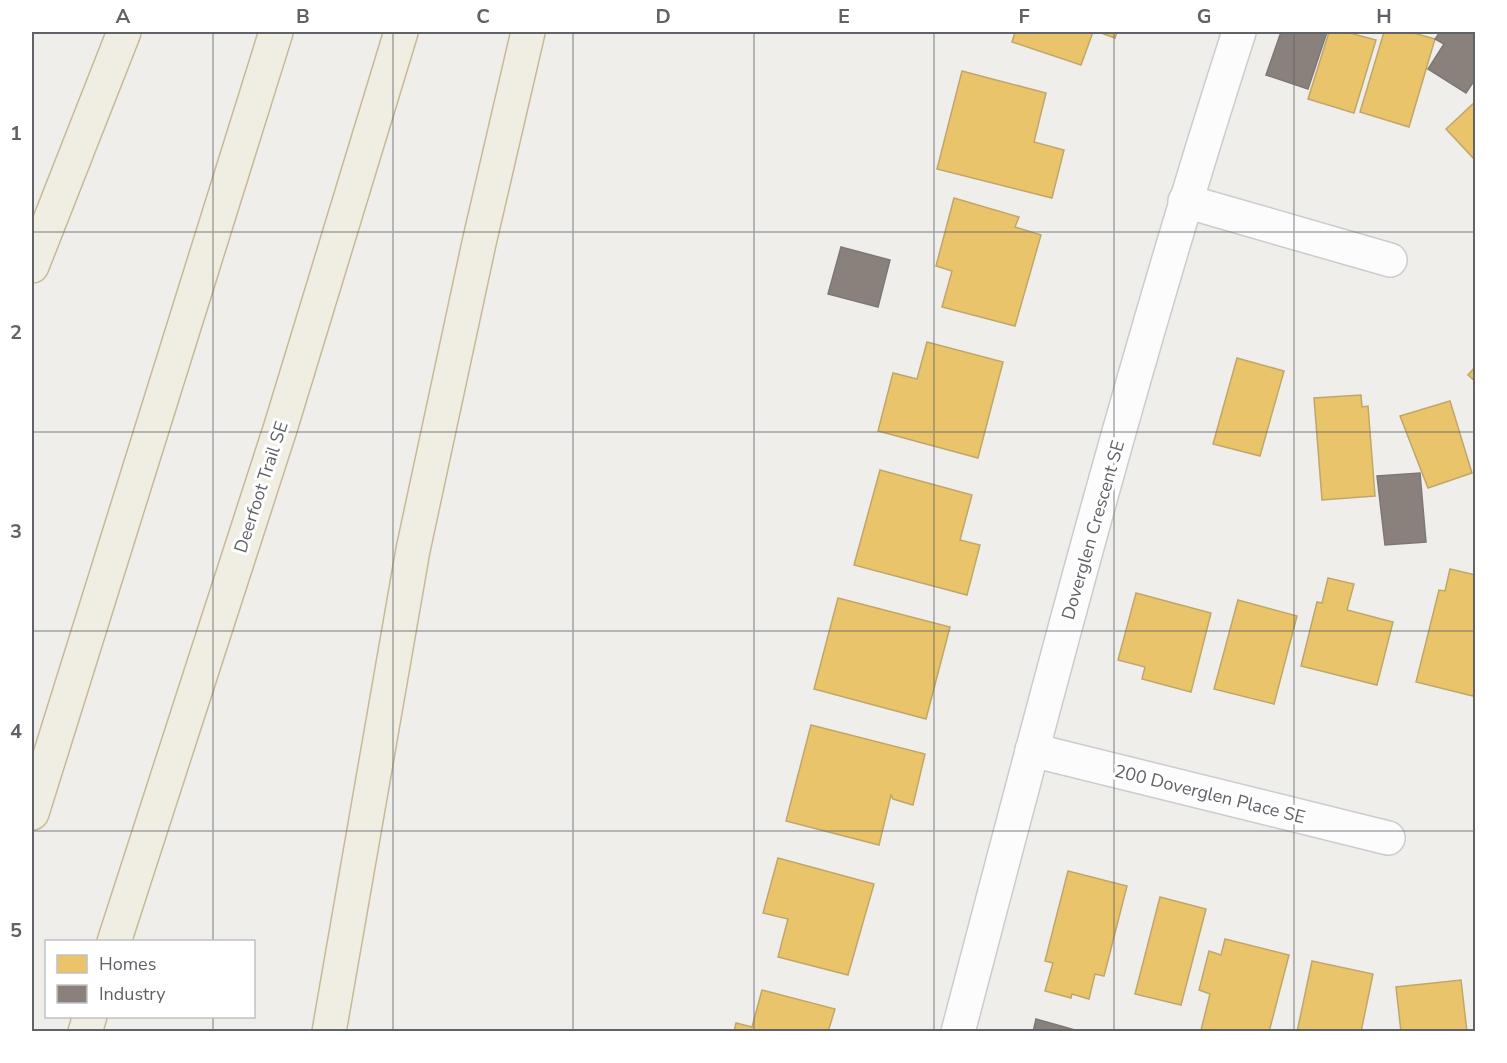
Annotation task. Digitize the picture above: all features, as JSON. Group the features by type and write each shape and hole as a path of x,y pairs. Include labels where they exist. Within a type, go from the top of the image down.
{"highway":[{"path":"32,266 124,32"},
{"path":"32,813 276,32"},
{"name":"Deerfoot Trail SE","path":"115,940 281,426 401,32"},
{"path":"328,1032 413,550 528,32"}],"street":[{"name":"Doverglen Crescent SE","path":"958,1032 1032,750 1185,201 1239,32"},
{"path":"1185,201 1390,260"},
{"name":"200 Doverglen Place SE","path":"1032,750 1389,838"}],"building: Homes":[{"path":"1015,32 1093,32 1081,65 1012,42"},
{"path":"1098,32 1117,32 1115,38"},
{"path":"1329,32 1346,32 1376,40 1354,113 1308,99"},
{"path":"1384,32 1410,32 1435,39 1409,127 1360,112"},
{"path":"962,71 1046,93 1034,142 1064,150 1052,198 937,169"},
{"path":"1476,101 1476,161 1446,129"},
{"path":"954,198 1019,217 1015,227 1041,235 1015,326 942,307 952,271 936,266"},
{"path":"927,342 1003,362 978,458 878,431 893,373 917,379"},
{"path":"1237,358 1284,371 1260,456 1213,444"},
{"path":"1476,366 1476,382 1468,375"},
{"path":"1361,395 1362,407 1368,406 1375,496 1322,500 1314,398"},
{"path":"1450,401 1472,473 1428,488 1400,416"},
{"path":"880,470 972,495 960,540 980,545 967,595 854,565"},
{"path":"1450,569 1476,575 1476,685 1473,696 1416,682 1439,590 1445,591"},
{"path":"1328,578 1354,584 1347,610 1393,622 1377,685 1301,666 1317,602 1322,603"},
{"path":"1136,593 1211,613 1191,692 1142,679 1145,667 1118,660"},
{"path":"838,598 950,627 926,719 814,689"},
{"path":"1238,600 1297,616 1274,704 1214,689"},
{"path":"811,725 925,754 913,805 893,799 891,795 879,845 786,821"},
{"path":"778,858 874,884 848,975 778,957 788,919 763,913"},
{"path":"1068,871 1127,886 1104,976 1095,974 1089,999 1072,994 1071,998 1045,991 1053,963 1045,961"},
{"path":"1160,897 1206,909 1181,1005 1135,994"},
{"path":"1225,939 1289,955 1269,1032 1201,1030 1210,994 1199,990 1209,951 1221,955"},
{"path":"1312,961 1373,974 1361,1032 1297,1032"},
{"path":"1461,980 1467,1032 1401,1032 1396,987"},
{"path":"762,990 835,1009 828,1032 734,1032 736,1023 752,1027"}],"building: Industry":[{"path":"1281,32 1327,32 1308,89 1266,75"},
{"path":"1440,32 1476,32 1476,78 1466,93 1428,69 1444,44 1435,39"},
{"path":"841,247 890,260 878,307 828,294"},
{"path":"1420,473 1426,542 1385,545 1377,476"},
{"path":"1036,1019 1082,1032 1033,1032"}]}
